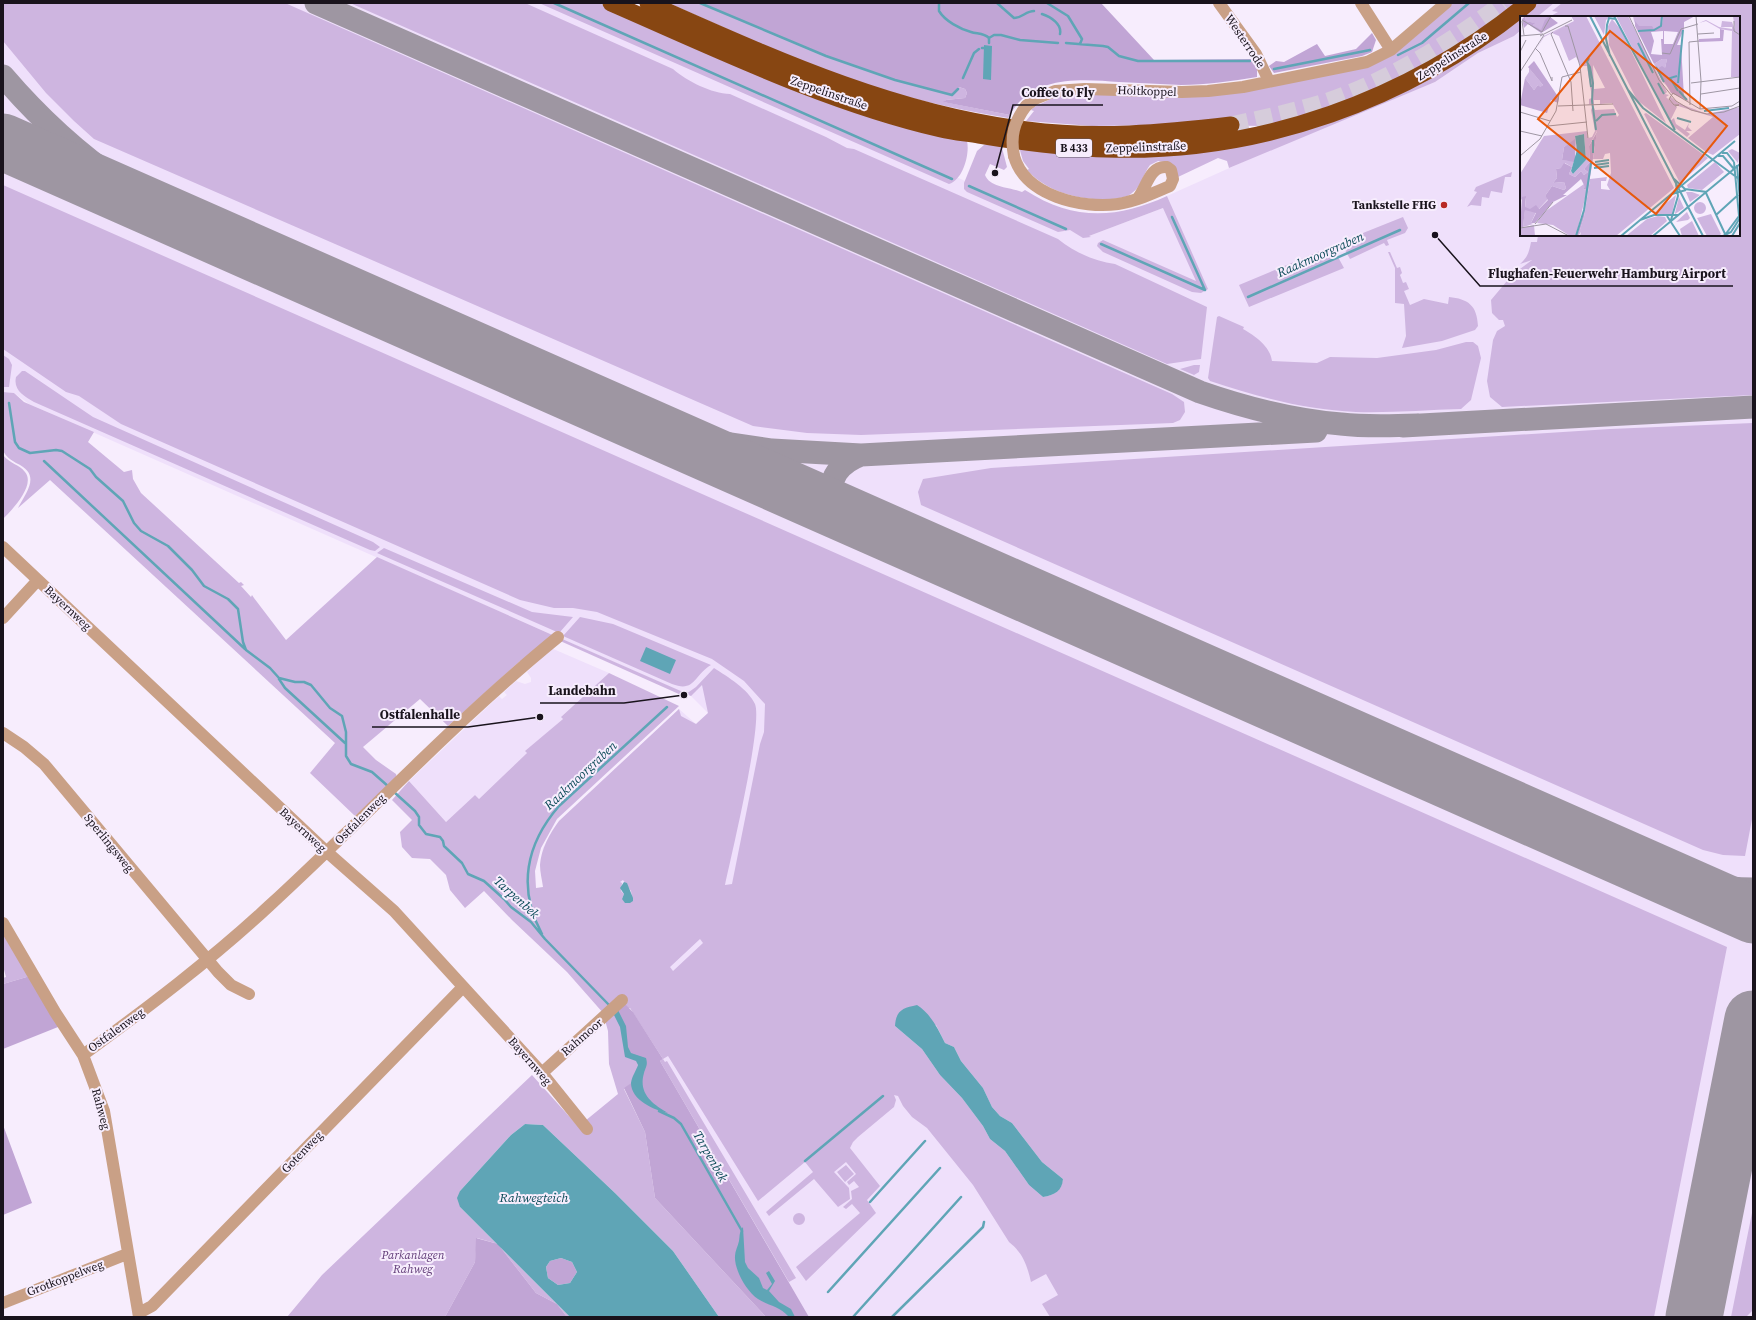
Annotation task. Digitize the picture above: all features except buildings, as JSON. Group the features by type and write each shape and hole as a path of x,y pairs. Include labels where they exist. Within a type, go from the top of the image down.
{"highway":[{"name":"Zeppelinstraße","path":"611,3 807,87 934,127 1034,144 1107,149 1150,149 1217,142 1292,127 1334,113 1397,88 1434,69 1480,40 1528,3"},
{"name":"Zeppelinstraße","path":"648,3 813,74 929,113 1028,130 1092,134 1169,132 1231,125"}],"street":[{"name":"Westerrode","path":"1219,3 1256,54 1269,81"},
{"path":"1361,3 1391,50"},
{"name":"Holtkoppel","path":"1137,199 1103,205 1080,203 1065,199 1035,185 1024,175 1016,163 1012,144 1013,130 1020,114 1026,106 1044,95 1069,90 1182,92 1243,87 1367,62 1391,50 1446,3"},
{"name":"Bayernweg","path":"3,547 327,852 394,911 542,1073 587,1129"},
{"path":"3,618 38,580"},
{"name":"Ostfalenweg","path":"83,1054 207,961 327,852 384,795 520,669 558,637"},
{"name":"Sperlingsweg","path":"3,732 24,747 48,769 207,961 231,985 249,994"},
{"name":"Rahweg","path":"3,923 55,1012 83,1054 104,1111 127,1254 139,1315"},
{"name":"Gotenweg","path":"139,1315 152,1306 463,987"},
{"name":"Rahmoor","path":"542,1073 616,1006"},
{"name":"Grotkoppelweg","path":"3,1303 127,1254"}],"shaded area":[{"path":"3,3 565,3 1089,236 1171,205 1167,196 1265,152 1435,82 1478,53 1514,36 1520,31 1520,236 1740,236 1740,16 1538,16 1554,3 1753,3 1753,1317 809,1317 660,1061 664,1058 633,1007 554,927 540,864 543,848 559,821 679,709 696,724 708,713 691,696 29,404 14,393 3,392"},
{"path":"702,3 1101,3 1154,60 1251,59 1257,68 1257,77 1190,85 1089,80 1058,82 1044,86 1031,93 1019,102 1010,115 943,102 946,100 965,98 967,93 965,89 959,87 952,95 895,80 826,56"},
{"path":"1372,33 1376,40 1372,52 1362,56 1274,73 1269,66 1276,61 1284,62 1317,44 1325,56 1356,49"},
{"path":"551,648 609,673 562,716 563,719 526,751 527,753 479,799 475,795 446,822 409,781 499,696 502,699 507,695 504,692 516,681 525,684 531,682 531,678 527,672"},
{"path":"30,976 63,1025 3,1049 3,984"},
{"path":"623,1002 633,1012 663,1059 660,1061 809,1317 766,1317 655,1198 645,1132 624,1088 637,1079 638,1060 626,1054 624,1029 614,1011"},
{"path":"3,1125 32,1203 3,1215"},
{"path":"476,1238 498,1244 536,1293 557,1304 567,1317 445,1317 475,1262"},
{"path":"561,1258 572,1262 577,1272 570,1283 558,1285 548,1278 546,1267 550,1261"}],"green space":[{"path":"3,3 285,3 1172,394 1184,402 1185,412 1180,420 1173,423 861,435 807,433 753,426 94,139 46,93 3,41"},
{"path":"350,3 525,3 673,69 700,86 715,92 730,94 847,148 854,149 1058,239 1085,255 1099,261 1115,264 1207,307 1201,359 1167,364"},
{"path":"539,3 599,3 704,50 967,141 967,153 962,172 954,182 949,184"},
{"path":"669,3 702,3 826,56 895,80 952,95 959,87 965,89 967,93 965,98 946,100 944,102 1010,115 1008,118 968,111 908,97 849,79 826,71 736,33"},
{"path":"1452,3 1519,3 1479,33 1382,89 1270,126 1092,126 1026,121 1034,111 1031,110 1034,107 1057,96 1085,93 1182,97 1328,74 1409,42"},
{"path":"1533,3 1554,3 1538,16 1520,16 1520,31 1514,36 1478,53 1435,82 1229,168 1227,161 1218,158 1178,177 1169,163 1158,161 1150,165 1138,187 1130,195 1125,197 1112,199 1089,199 1055,190 1035,178 1027,170 1029,169 1023,161 1019,147 1065,152 1335,117"},
{"path":"1562,3 1753,3 1753,395 1502,407 1490,397 1487,381 1493,340 1497,331 1505,326 1503,320 1499,320 1492,313 1491,300 1512,275 1532,260 1520,264 1528,254 1531,242 1537,242 1538,236 1740,236 1740,16 1551,16 1558,12 1552,11"},
{"path":"993,143 1001,144 1007,167 1004,170 990,164 985,175 991,182 996,185 1022,192 1025,190 1060,207 1078,212 1113,212 1149,204 1167,196 1208,289 1201,293 1192,292 1103,252 1097,246 1098,243 1103,240 1196,281 1163,208 1089,236 1091,237 1083,238 1070,230 1058,232 967,192 964,189 964,183 977,151 984,145"},
{"path":"1512,172 1511,177 1505,177 1502,193 1491,191 1489,198 1482,197 1481,206 1471,205 1467,207 1477,192 1474,191 1476,187"},
{"path":"3,185 1727,947 1654,1317 1050,1317 1042,1304 1058,1295 1046,1274 1031,1282 1026,1265 1021,1255 1009,1242 973,1185 927,1128 912,1117 903,1106 898,1096 894,1095 896,1100 894,1107 858,1137 850,1148 880,1186 867,1200 876,1213 806,1281 796,1267 860,1213 852,1204 846,1209 843,1207 852,1199 851,1191 859,1187 854,1181 849,1185 847,1182 856,1174 846,1162 834,1172 849,1188 850,1199 838,1207 814,1179 769,1216 766,1212 813,1172 805,1162 758,1201 668,1056 663,1059 630,1008 604,1014 567,972 484,891 465,908 450,890 446,875 430,859 412,858 402,847 400,832 412,820 392,800 409,781 446,822 475,795 479,799 527,753 525,751 563,719 561,717 609,673 679,706 557,819 541,848 535,871 536,888 543,887 540,865 542,853 549,836 559,821 679,709 681,716 696,724 708,713 702,685 691,696 686,694 696,687 714,668 748,693 755,704 756,716 755,737 751,763 725,885 732,884 760,744 764,732 765,704 744,681 712,659 597,612 573,608 554,608 520,600 121,424 79,396 66,392 3,349","holes":["623,880 631,891 632,897 622,899 624,894 621,891 622,883 620,882","700,939 703,943 673,971 670,967","936,1025 945,1043 954,1047 961,1061 983,1088 992,1107 1000,1116 1012,1123 1042,1162 1063,1179 1061,1187 1057,1192 1043,1197 1029,1185 1005,1151 990,1139 983,1126 962,1098 940,1075 922,1049 895,1026"]},
{"path":"1403,217 1408,228 1405,233 1387,240 1389,245 1386,246 1384,243 1350,259 1345,250 1343,241"},
{"path":"1332,246 1344,268 1249,307 1239,285"},
{"path":"1388,252 1390,252 1397,268 1400,267 1402,273 1400,275 1403,283 1406,282 1409,289 1404,291 1410,305 1424,299 1448,304 1449,297 1461,299 1470,304 1476,313 1478,326 1475,330 1442,341 1402,348 1406,336 1404,304 1395,303 1395,268"},
{"path":"1219,316 1244,327 1243,329 1257,338 1265,346 1271,356 1272,361 1317,363 1330,357 1377,358 1436,350 1466,342 1473,342 1478,346 1481,358 1471,400 1461,409 1382,412 1337,411 1282,402 1210,381 1208,378 1217,317"},
{"path":"3,355 9,359 12,365 9,387 3,387"},
{"path":"1200,365 1199,372 1194,375 1180,369"},
{"path":"22,371 25,371 93,417 373,542 380,547 375,551 370,550 34,402 20,392 16,386 16,377"},
{"path":"3,392 14,393 24,402 94,432 88,442 124,472 132,470 133,479 141,493 239,583 241,582 244,585 241,586 251,597 252,595 286,640 377,557 557,637 521,663 520,661 448,726 420,699 363,747 376,760 396,774 397,779 355,816 310,773 335,743 50,480 18,508 28,489 30,477 24,467 8,458 3,450"},
{"path":"1753,423 1753,814 1745,856 1723,855 1703,850 921,505 918,492 923,479 991,468 1610,429"},
{"path":"3,455 23,469 28,477 22,497 3,519"},
{"path":"384,548 532,612 573,617 560,632 557,632 377,553"},
{"path":"580,617 613,624 711,665 705,669 690,685 680,686 672,684 563,636"},
{"path":"560,638 683,692 681,695 558,640"},
{"path":"3,930 30,976 3,984 3,978 6,977 3,966"},
{"name":"Parkanlagen Rahweg","path":"614,1011 638,1060 637,1079 624,1089 645,1132 655,1198 766,1317 719,1317 673,1251 615,1193 543,1125 525,1124 511,1135 460,1191 460,1207 497,1244 477,1238 475,1262 445,1317 287,1317 322,1275 532,1075 585,1134 585,1121 618,1094 609,1064 608,1031 605,1020"},
{"path":"663,1059 665,1062 667,1061 796,1278 789,1282 660,1061"},
{"path":"846,1165 854,1174 845,1182 837,1172"},
{"path":"1753,1208 1753,1310 1746,1317 1731,1317"},
{"path":"799,1213 803,1215 805,1219 803,1223 799,1225 795,1223 793,1219 795,1215"},
{"path":"501,1248 557,1304 536,1293"},
{"path":"557,1304 570,1317 567,1317"}],"water":[{"path":"984,45 992,46 991,80 983,79"},
{"path":"646,647 676,660 670,674 640,661"},
{"path":"624,882 627,883 633,898 633,901 630,903 625,903 622,899 624,894 620,888"},
{"path":"917,1005 930,1017 945,1043 954,1047 961,1061 983,1088 992,1107 1000,1116 1012,1123 1042,1162 1063,1179 1061,1187 1057,1192 1043,1197 1029,1185 1005,1151 990,1139 983,1126 962,1098 940,1075 922,1049 895,1026 897,1016 901,1011 908,1007"},
{"path":"617,1008 626,1026 628,1047 631,1053 646,1058 647,1064 643,1080 645,1092 652,1102 668,1113 650,1107 644,1103 632,1089 631,1083 638,1065 636,1061 625,1057 620,1027 613,1013"},
{"name":"Rahwegteich","path":"525,1124 543,1125 615,1193 673,1251 719,1317 570,1317 460,1207 457,1198 460,1191 511,1135","holes":["561,1258 572,1262 577,1272 570,1283 558,1285 548,1278 546,1267 550,1261"]},
{"path":"743,1227 745,1262 748,1268 759,1278 763,1288 767,1290 772,1284 766,1273 769,1271 775,1281 769,1291 779,1302 791,1309 795,1317 789,1317 778,1308 758,1299 745,1285 736,1267 735,1261 735,1252 739,1241 740,1232"}],"waterway":[{"path":"554,3 952,179"},
{"path":"700,3 826,56 895,80 952,95 958,89"},
{"path":"939,3 939,11 953,24 973,33 983,34 989,38"},
{"path":"997,3 1014,18 1034,11"},
{"path":"1047,3 1068,16 1082,39 1080,44"},
{"path":"1398,55 1422,43 1469,3"},
{"path":"1042,14 1058,24 1060,34"},
{"path":"989,38 994,35 1001,35 1020,40 1058,43"},
{"path":"989,38 989,43"},
{"path":"1066,43 1108,47 1119,56 1138,61 1250,61"},
{"path":"963,78 974,53 979,49"},
{"path":"1274,69 1370,50"},
{"path":"969,186 1066,229"},
{"path":"1172,217 1205,290"},
{"name":"Raakmoorgraben","path":"1248,297 1400,230"},
{"path":"1101,244 1205,290"},
{"name":"Tarpenbek","path":"9,403 15,442 19,448 30,453 56,450 62,451 90,469 96,477 123,501 134,523 141,531 168,546 192,570 204,586 228,599 238,609 243,642 246,650 270,668 279,678 295,682 304,682 311,685 330,708 342,716 346,732 346,756 351,764 372,772 389,787"},
{"path":"44,461 245,649"},
{"path":"279,679 285,688 345,743"},
{"name":"Raakmoorgraben","path":"542,934 534,917 529,900 528,883 529,867 539,836 559,806 667,707"},
{"name":"Tarpenbek","path":"394,792 415,811 419,817 419,825 426,834 440,837 444,846 462,863 468,874 484,881 511,907 531,922 545,939 610,1006"},
{"path":"805,1161 883,1096"},
{"name":"Tarpenbek","path":"659,1111 674,1118 681,1124 742,1231"},
{"path":"870,1202 925,1141"},
{"path":"828,1292 940,1168"},
{"path":"853,1317 961,1197"},
{"path":"892,1317 983,1227 984,1222"}],"taxiway":[{"path":"316,3 1200,392 1252,408 1305,420 1360,426 1418,425"},
{"path":"3,76 44,120 89,160 146,200 187,223"},
{"path":"592,401 679,432 725,443 772,450 861,455 1316,431"},
{"path":"1403,426 1753,407"},
{"path":"848,515 836,501 832,486 837,472 847,462 861,455"},
{"path":"1647,868 1712,886 1753,889"},
{"path":"1714,898 1753,924"}],"runway":[{"path":"3,142 1753,915"},
{"path":"1694,1317 1753,1019"}],"tunnel":[{"path":"1231,125 1316,105 1374,82 1441,46 1503,3"}],"place":[{"name":"Coffee to Fly","path":"995,173"},
{"name":"Tankstelle FHG","path":"1444,205"},
{"name":"Flughafen-Feuerwehr Hamburg Airport","path":"1435,235"},
{"name":"Landebahn","path":"684,695"},
{"name":"Ostfalenhalle","path":"540,717"}]}
